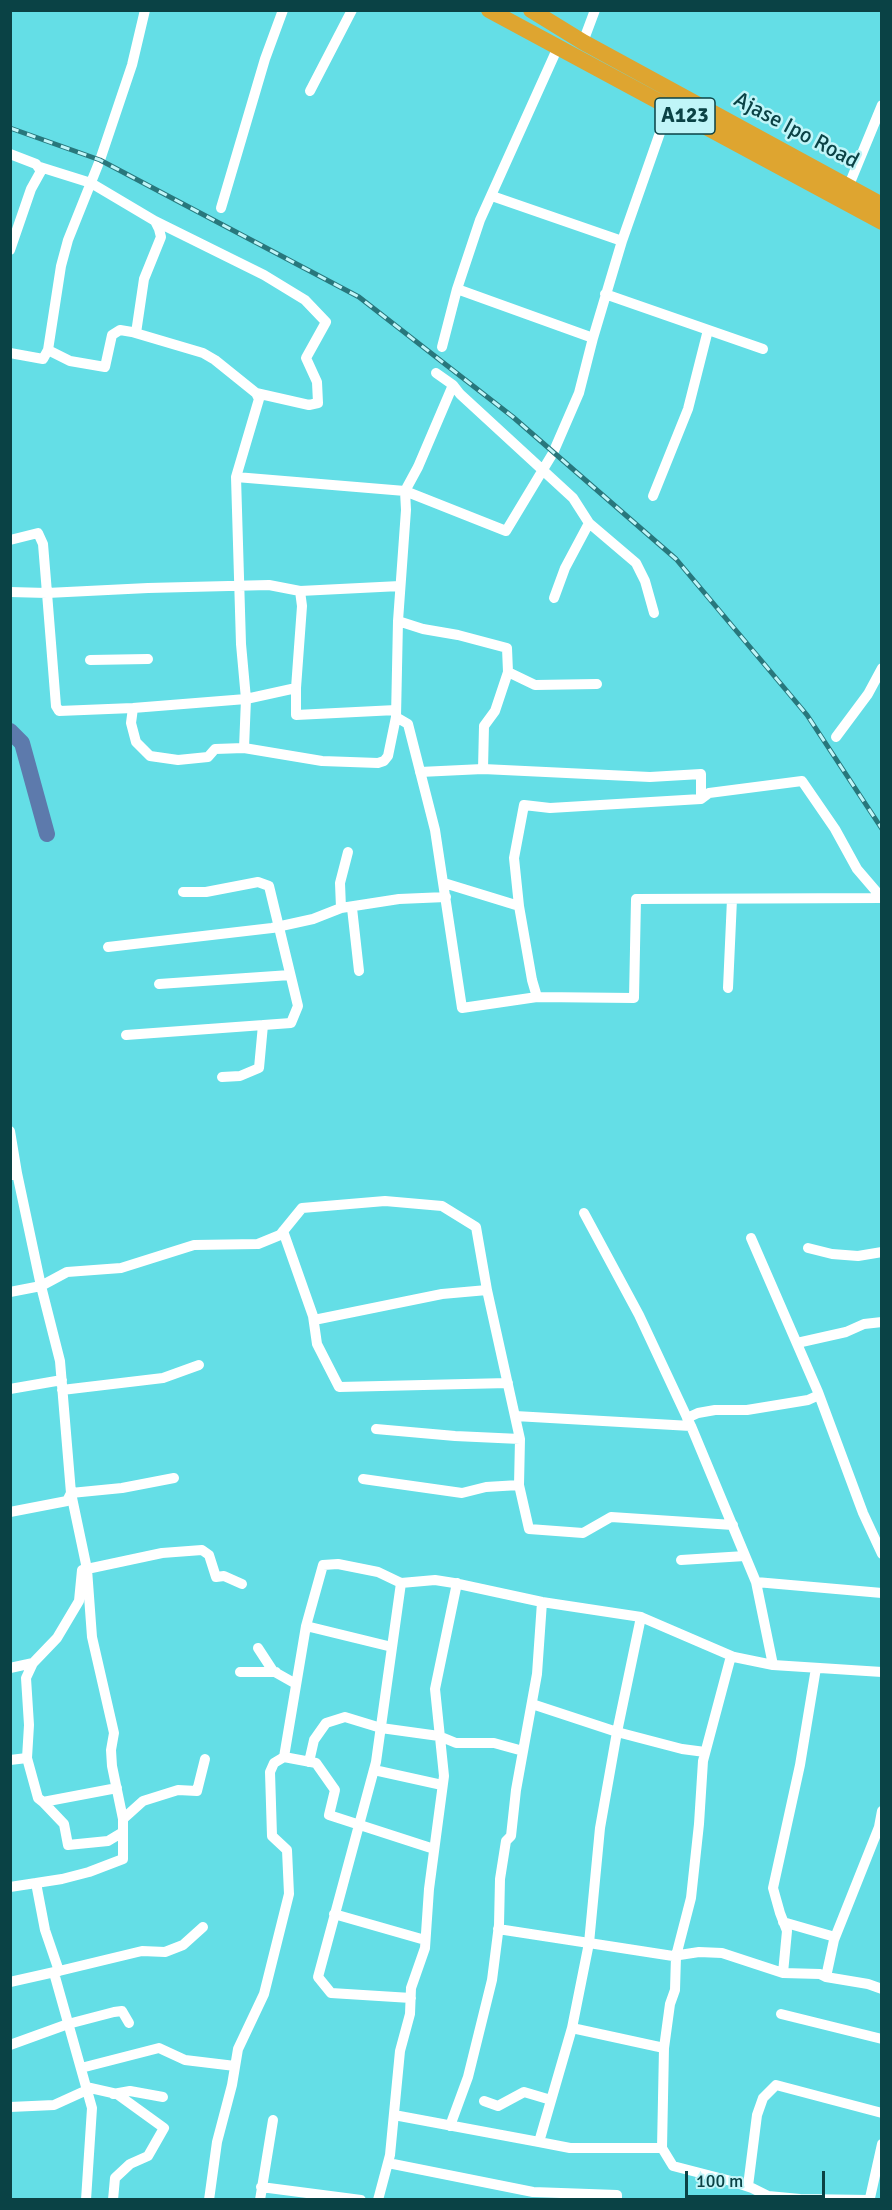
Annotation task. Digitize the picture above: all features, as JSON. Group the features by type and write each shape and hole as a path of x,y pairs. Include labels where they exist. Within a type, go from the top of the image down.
{"highway":[{"name":"Ajase Ipo Road","path":"489,10 882,222"},
{"name":"Ajase Ipo Road","path":"531,10 583,42 882,205"}],"street":[{"path":"10,353 43,359 48,350 61,266 68,240 91,183 132,65 145,10"},
{"path":"221,208 265,59 283,10"},
{"path":"310,91 352,10"},
{"path":"583,42 595,10"},
{"path":"442,346 457,289 480,220 558,47"},
{"path":"849,185 882,105"},
{"path":"236,477 405,491 506,531 543,471 579,393 605,294 669,107"},
{"path":"10,154 40,167 91,183 155,221 264,275 305,300 326,322 306,358 317,382 318,403 309,405 256,393"},
{"path":"10,250 31,189 41,171 40,167"},
{"path":"492,196 622,240"},
{"path":"136,333 144,279 161,237 155,221"},
{"path":"457,289 593,338"},
{"path":"605,294 763,350"},
{"path":"48,350 70,361 105,367 112,335 120,330 136,333 202,353 215,360 256,393 259,399 236,477 239,585 246,699 244,748"},
{"path":"653,496 688,409 708,330"},
{"path":"436,373 453,385 573,498 589,523 636,563 645,581 654,613"},
{"path":"133,708 131,723 136,742 150,756 178,760 208,757 215,748 244,748 322,761 378,763 384,761 388,756 396,713 405,491 418,467 453,385"},
{"path":"554,597 565,568 589,523"},
{"path":"10,540 38,533 43,544 56,706 59,711 246,699 296,688"},
{"path":"10,592 47,593 239,585 269,585 300,591 400,586"},
{"path":"300,591 302,606 296,715 396,713 408,724 435,830 462,1008 537,997 634,998 636,899 881,897"},
{"path":"398,621 507,648 508,672 495,711 484,726 483,770"},
{"path":"90,660 148,659"},
{"path":"836,737 868,694 882,668"},
{"path":"508,672 535,685 597,684"},
{"path":"420,772 483,770 650,777 701,774 700,799"},
{"path":"537,997 519,906 514,858 524,805 550,808 700,799 709,793 802,781 835,828 857,869 881,897"},
{"path":"348,852 340,884 358,971"},
{"path":"126,1035 291,1023 298,1006 269,886 258,882 206,892 183,892"},
{"path":"444,883 519,906"},
{"path":"108,947 279,927 346,908 399,899 446,897"},
{"path":"728,988 732,898"},
{"path":"159,984 290,975"},
{"path":"222,1077 240,1076 259,1068 263,1025"},
{"path":"10,1131 14,1174 60,1362 71,1493 87,1569 92,1637 114,1733 111,1750 112,1766 123,1819 123,1858 89,1872 10,1887"},
{"path":"10,1292 40,1286 67,1272 121,1268 194,1245 258,1244 280,1235 302,1208 385,1201 442,1206 476,1227 487,1290 520,1439 519,1485 529,1529 583,1533 611,1517 733,1525"},
{"path":"584,1213 639,1315 689,1422 733,1525 756,1582 774,1665"},
{"path":"283,1231 314,1320 316,1344 339,1387 508,1383"},
{"path":"751,1238 819,1395 862,1513 882,1554"},
{"path":"808,1248 832,1254 849,1255 882,1252"},
{"path":"314,1320 442,1294 487,1290"},
{"path":"797,1343 846,1332 864,1324 882,1322"},
{"path":"10,1389 163,1378 199,1365"},
{"path":"515,1416 689,1422 698,1413 716,1410 747,1410 808,1400 819,1395"},
{"path":"376,1429 520,1439"},
{"path":"71,1493 122,1488 174,1478"},
{"path":"363,1479 462,1493 486,1486 519,1485"},
{"path":"10,1512 68,1501 71,1493"},
{"path":"87,1569 162,1553 202,1550 209,1555 216,1578 224,1576 242,1584"},
{"path":"84,1552 79,1601 57,1638 33,1663 26,1678 29,1725 27,1758 38,1798 64,1824 68,1845 108,1841 123,1832"},
{"path":"681,1560 745,1556"},
{"path":"284,1757 306,1626 324,1565 338,1564 378,1572 401,1583 435,1580 457,1583 542,1602 641,1617 731,1656 774,1665 882,1672"},
{"path":"756,1582 882,1593"},
{"path":"401,1583 374,1770 318,1977 331,1993 411,1998"},
{"path":"378,2199 388,2163 400,2051 410,2014 411,1988 425,1948 429,1889 444,1776 435,1689 457,1583"},
{"path":"450,2126 468,2077 492,1980 498,1929 500,1879 507,1841 511,1836 516,1790 537,1674 542,1602"},
{"path":"538,2142 572,2028 589,1943 600,1828 616,1732 641,1617"},
{"path":"306,1626 392,1647"},
{"path":"258,1648 276,1672 296,1684"},
{"path":"731,1656 705,1752 691,1898 676,1956 675,1990 670,2004 664,2048 662,2148 674,2166 748,2186 768,2196 803,2199 870,2199 882,2144"},
{"path":"10,1668 33,1663"},
{"path":"783,1972 787,1931 773,1888 800,1765 816,1668"},
{"path":"240,1672 276,1672"},
{"path":"532,1704 616,1732 682,1749 705,1752"},
{"path":"309,1762 314,1740 326,1723 345,1717 381,1728 439,1736 456,1743 494,1743 523,1751"},
{"path":"209,2199 217,2142 238,2049 264,1994 289,1894 287,1850 272,1836 270,1772 274,1763 284,1757 316,1763 335,1790 329,1815 434,1850"},
{"path":"10,1760 27,1758"},
{"path":"123,1819 143,1801 178,1790 197,1791 205,1759"},
{"path":"374,1770 442,1785"},
{"path":"44,1802 117,1788"},
{"path":"826,1977 836,1937 879,1827 882,1811"},
{"path":"36,1883 68,2024 92,2108 86,2199"},
{"path":"334,1914 425,1940"},
{"path":"783,1922 836,1937"},
{"path":"10,1982 142,1951 165,1952 183,1946 203,1927"},
{"path":"498,1929 624,1950 676,1956 699,1952 722,1953 783,1972 820,1974 882,1989"},
{"path":"10,2045 68,2024 122,2011 129,2024"},
{"path":"781,2014 882,2039"},
{"path":"572,2028 664,2048"},
{"path":"81,2068 159,2048 185,2060 235,2066"},
{"path":"748,2186 757,2115 763,2098 776,2085 882,2113"},
{"path":"10,2107 54,2105 88,2092 117,2094 130,2091 163,2097"},
{"path":"484,2101 498,2106 524,2092 551,2100"},
{"path":"113,2199 115,2178 130,2164 148,2156 164,2128 117,2094"},
{"path":"394,2115 570,2148 662,2148"},
{"path":"260,2199 273,2120"},
{"path":"388,2163 533,2192 617,2195 617,2199"},
{"path":"261,2187 361,2199"}],"waterway":[{"path":"10,731 22,743 47,834"}],"railway":[{"path":"10,128 100,160 359,297 513,417 676,559 807,715 882,829"}]}
